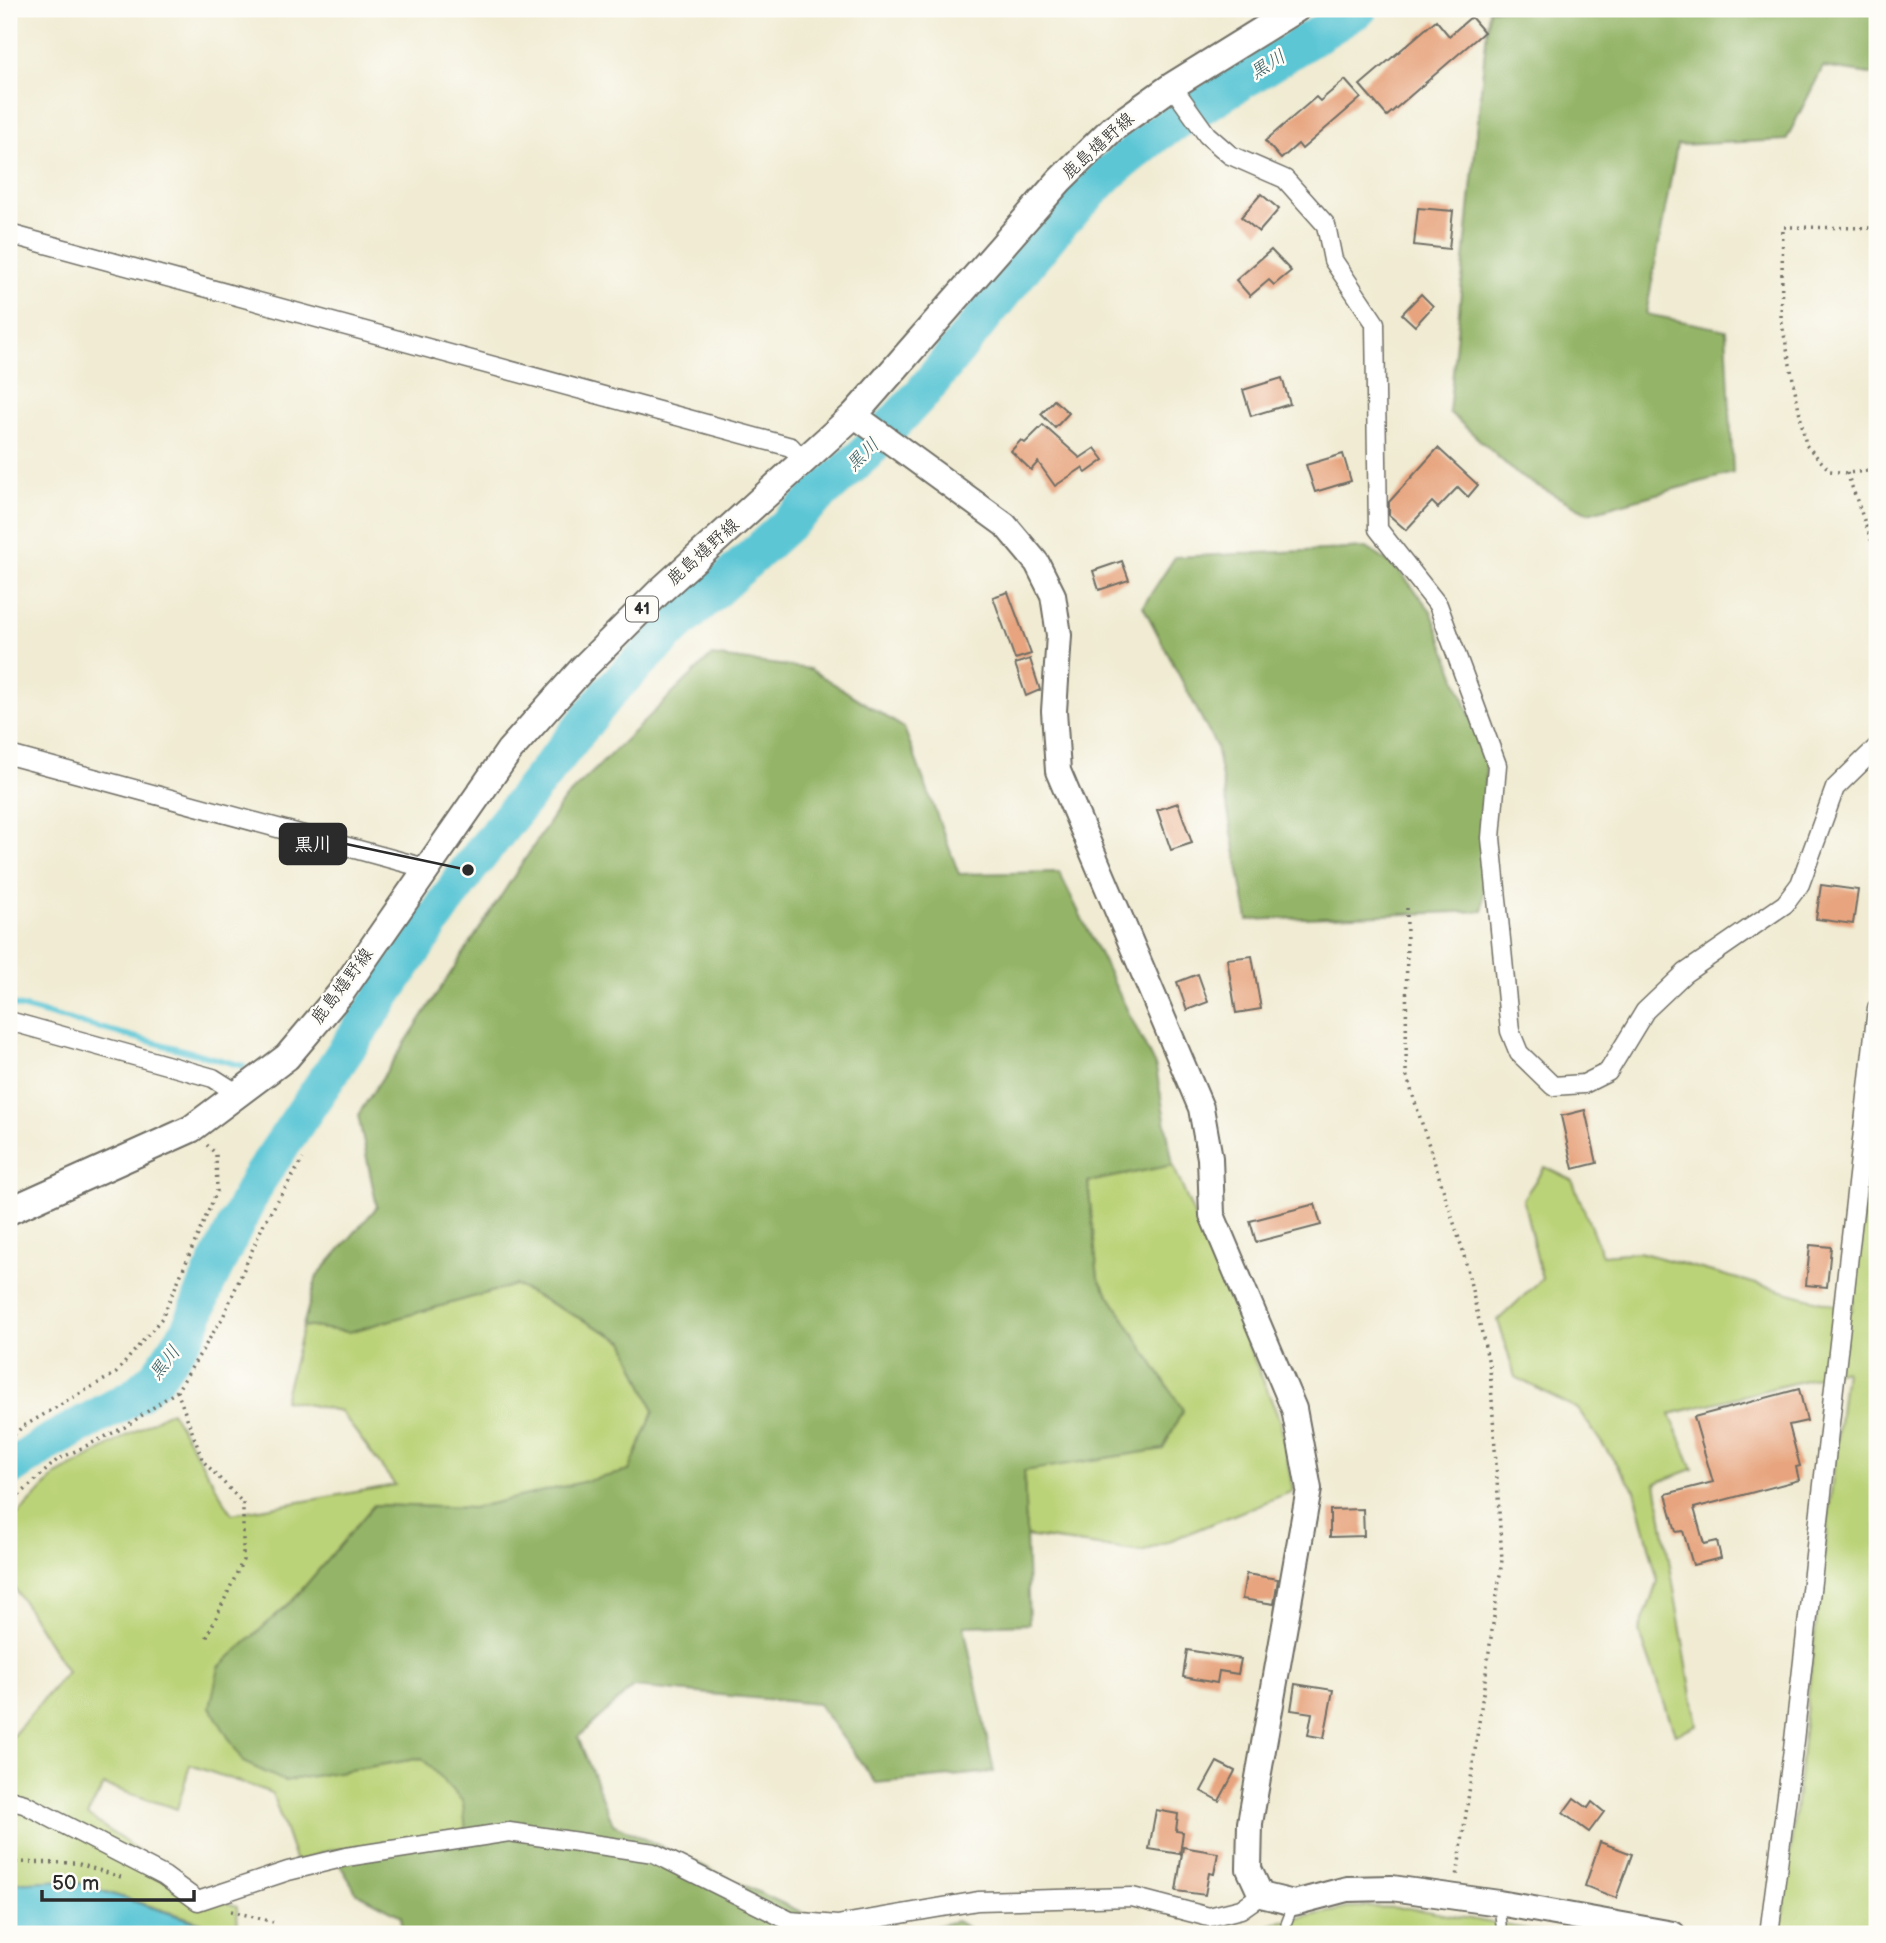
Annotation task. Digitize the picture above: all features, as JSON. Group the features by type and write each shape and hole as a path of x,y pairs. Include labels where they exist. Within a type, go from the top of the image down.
{"main road":[{"name":"鹿島嬉野線","path":"9,1211 191,1129 240,1095 287,1057 340,993 425,867 509,751 583,667 659,592 854,415 1060,180 1113,128 1172,86 1296,9"}],"street":[{"path":"1172,86 1207,135 1230,155 1285,178 1326,225 1334,260 1375,323 1378,529 1438,605 1497,765 1491,838 1510,1031 1519,1053 1553,1086 1584,1084 1608,1072 1645,1012 1685,973 1785,904 1800,884 1835,789 1877,747"},
{"path":"9,234 790,447 803,460"},
{"path":"854,415 1005,525 1037,563 1053,595 1059,635 1054,711 1058,771 1201,1108 1210,1158 1212,1214 1294,1409 1309,1489 1250,1823 1249,1869 1261,1895"},
{"path":"9,755 425,867"},
{"path":"1769,1934 1793,1749 1877,1008"},
{"path":"9,1021 213,1078 240,1095"},
{"path":"9,1800 24,1804 164,1876 198,1901 288,1871 346,1857 509,1832 654,1853 790,1921 837,1925 978,1901 1132,1897 1209,1917 1241,1909 1261,1895 1294,1903 1347,1889 1392,1888 1499,1903 1673,1934"}],"lane":[{"path":"1288,1934 1286,1924 1294,1903"},
{"path":"1499,1903 1502,1934"}],"path":[{"path":"1877,228 1783,227 1780,319 1806,445 1830,471 1847,473 1877,470"},
{"path":"1847,473 1877,556"},
{"path":"1407,908 1406,1074 1463,1251 1490,1368 1502,1560 1455,1897"},
{"path":"9,1440 22,1427 116,1373 162,1318 217,1191 216,1154 191,1129"},
{"path":"9,1505 57,1460 125,1427 177,1391 223,1317 264,1223 303,1159"},
{"path":"177,1391 203,1461 243,1503 243,1560 206,1639"}],"green space":[{"path":"1489,9 1877,9 1877,75 1823,67 1786,140 1677,145 1646,314 1726,330 1733,473 1588,513 1519,476 1449,412"},
{"path":"1367,548 1397,568 1431,611 1486,759 1483,911 1248,920 1216,746 1143,606 1175,557"},
{"path":"711,656 810,669 904,728 959,874 1059,872 1156,1068 1173,1165 1088,1182 1098,1278 1183,1410 1163,1449 1024,1471 1029,1624 964,1626 994,1772 876,1783 818,1704 633,1687 578,1737 613,1824 848,1934 403,1934 401,1916 357,1893 331,1850 466,1833 463,1802 422,1758 284,1781 243,1762 210,1707 219,1667 294,1599 374,1505 473,1508 629,1471 654,1411 624,1341 515,1285 349,1332 303,1326 317,1276 377,1207 358,1115 563,801"},
{"path":"1877,1092 1877,1934 1781,1934 1845,1370 1670,1414 1693,1469 1656,1483 1697,1725 1675,1734 1639,1631 1658,1581 1635,1491 1578,1409 1515,1377 1498,1320 1542,1279 1523,1199 1545,1167 1572,1180 1602,1255 1639,1252 1852,1310"},
{"path":"1173,1165 1280,1421 1293,1491 1142,1552 1026,1536 1024,1470 1162,1449 1183,1410 1098,1278 1088,1182"},
{"path":"515,1285 624,1341 654,1411 630,1471 473,1508 374,1505 294,1599 219,1667 284,1781 423,1758 463,1802 467,1833 331,1850 296,1862 272,1793 190,1765 177,1809 104,1785 87,1815 200,1894 237,1906 238,1934 69,1880 9,1883 9,1740 67,1672 9,1579 9,1524 55,1476 171,1411 232,1514 395,1485 340,1411 284,1400 303,1326 349,1332"},
{"path":"1355,1907 1409,1908 1553,1934 1272,1934 1269,1924"},
{"path":"956,1921 980,1934 905,1934"}],"water":[{"path":"69,1880 232,1934 9,1934 9,1883"}],"building":[{"path":"1471,17 1484,32 1387,116 1360,85 1436,20 1449,36"},
{"path":"1345,80 1361,98 1302,149 1298,144 1281,159 1265,141 1316,97 1320,101"},
{"path":"1261,194 1279,209 1259,232 1241,217"},
{"path":"1418,208 1453,211 1449,249 1414,245"},
{"path":"1271,250 1291,271 1274,285 1269,280 1250,296 1236,280"},
{"path":"1421,294 1433,306 1415,326 1402,314"},
{"path":"1282,378 1290,404 1251,416 1243,390"},
{"path":"1054,400 1069,413 1055,428 1041,414"},
{"path":"1043,425 1080,458 1095,448 1104,460 1086,473 1082,468 1055,486 1038,462 1031,470 1011,451 1021,440 1025,443"},
{"path":"1438,448 1478,485 1468,497 1458,487 1438,508 1432,502 1406,530 1389,515 1389,502"},
{"path":"1343,454 1351,481 1315,492 1306,465"},
{"path":"1122,561 1129,580 1099,590 1093,571"},
{"path":"1008,592 1031,654 1015,659 993,597"},
{"path":"1030,659 1040,690 1026,696 1015,664"},
{"path":"1178,803 1192,843 1171,850 1157,810"},
{"path":"1821,885 1858,890 1853,924 1816,919"},
{"path":"1252,956 1261,1009 1236,1013 1227,959"},
{"path":"1198,974 1208,1002 1187,1010 1177,982"},
{"path":"1585,1110 1597,1163 1573,1169 1561,1116"},
{"path":"1315,1204 1321,1225 1256,1242 1250,1221"},
{"path":"1810,1245 1831,1247 1827,1287 1806,1285"},
{"path":"1799,1389 1807,1421 1789,1425 1800,1466 1796,1467 1799,1480 1694,1508 1704,1544 1717,1541 1721,1558 1693,1565 1683,1531 1676,1532 1666,1494 1713,1482 1694,1417"},
{"path":"1363,1509 1364,1536 1330,1537 1330,1510"},
{"path":"1246,1574 1278,1579 1274,1604 1242,1599"},
{"path":"1187,1650 1241,1659 1238,1674 1219,1671 1217,1683 1183,1677"},
{"path":"1295,1684 1333,1690 1324,1738 1308,1735 1312,1713 1291,1710"},
{"path":"1217,1762 1235,1771 1219,1801 1201,1791"},
{"path":"1574,1798 1588,1808 1592,1802 1604,1812 1589,1832 1563,1813"},
{"path":"1156,1810 1178,1814 1176,1831 1183,1832 1180,1854 1149,1849"},
{"path":"1600,1842 1632,1854 1616,1898 1585,1886"},
{"path":"1183,1847 1218,1853 1214,1874 1209,1873 1205,1895 1176,1891"}],"waterway":[{"name":"黒川","path":"9,1469 46,1444 135,1396 158,1375 190,1329 207,1284 258,1180 468,870 611,690 676,626 867,452 923,392 1058,225 1109,173 1158,133 1359,9"},
{"path":"9,1004 243,1066"}],"place":[{"name":"黒川","path":"468,870"}]}
